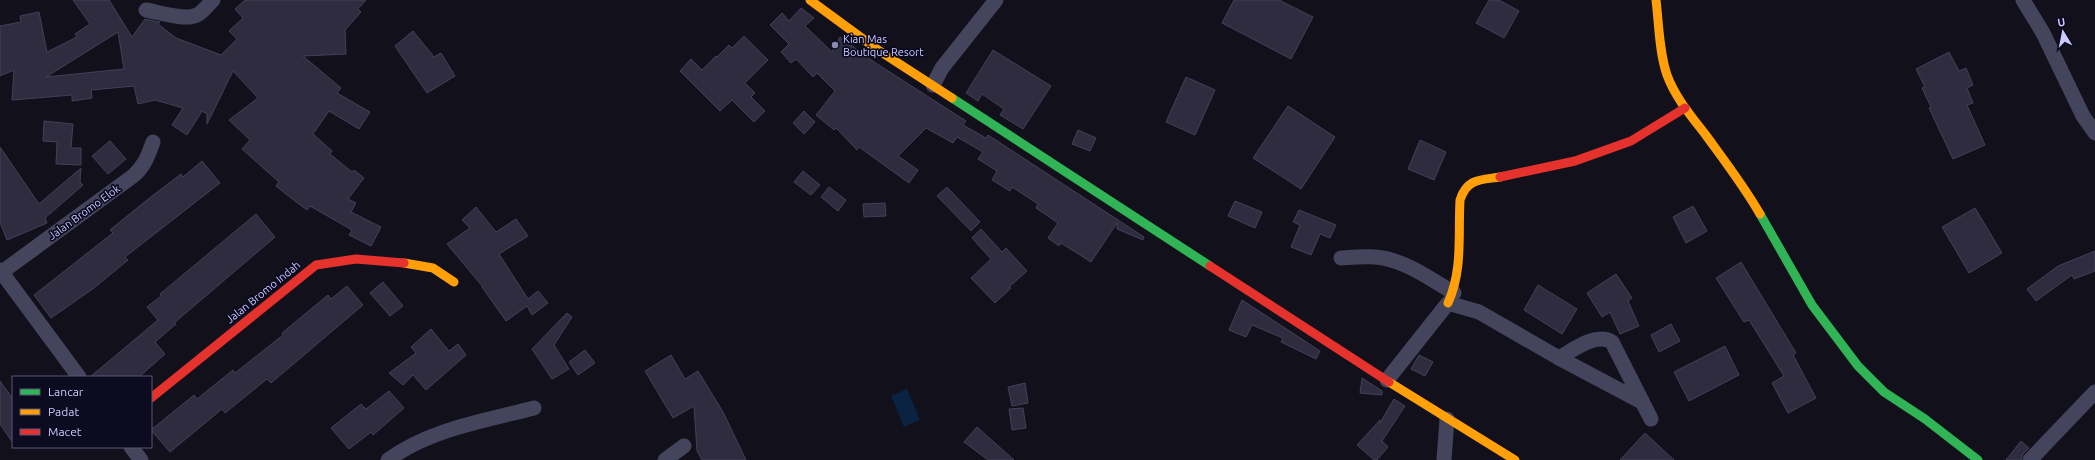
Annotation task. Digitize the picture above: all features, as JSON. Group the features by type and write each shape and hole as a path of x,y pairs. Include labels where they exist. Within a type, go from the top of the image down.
{"street":[{"path":"146,10 176,16 192,17 201,12 213,0"},
{"path":"810,0 878,50 1447,419 1515,460"},
{"path":"932,85 942,68 996,0"},
{"path":"1656,0 1667,75 1685,108 1746,189 1812,305 1858,366 1884,392 1924,419 1978,460"},
{"path":"2023,0 2043,33 2083,116 2095,133"},
{"path":"1387,380 1451,298 1457,277 1460,200 1468,185 1480,179 1522,173 1575,161 1631,141 1685,108"},
{"name":"Jalan Bromo Elok","path":"1,271 133,176 141,169 153,142"},
{"path":"1341,258 1361,257 1391,260 1417,271 1451,298 1642,402"},
{"name":"Jalan Bromo Indah","path":"152,397 316,265 333,259 355,258 423,265 433,268 454,282"},
{"path":"1,271 78,376"},
{"path":"1559,358 1593,340 1608,339 1617,347 1651,419"},
{"path":"2030,460 2095,392"},
{"path":"388,460 409,446 432,436 534,408"},
{"path":"1444,460 1447,419"},
{"path":"665,460 684,446"},
{"path":"132,448 142,460"}],"water":[{"path":"907,389 920,420 904,427 891,396"}],"building":[{"path":"73,0 109,0 132,37 145,19 160,22 158,24 176,38 221,55 237,39 229,31 243,18 235,9 245,0 366,0 358,9 361,12 345,30 346,54 303,56 341,88 337,93 370,112 359,129 329,111 313,134 332,151 330,154 352,172 354,170 364,178 348,199 356,203 351,212 381,227 371,246 349,235 352,230 310,206 307,210 291,198 276,186 279,182 242,149 250,140 229,120 258,98 233,71 207,124 207,114 202,111 187,135 172,125 183,108 155,100 138,104 134,86 91,90 92,98 72,101 72,95 12,100 14,70 0,76 0,26 21,22 20,16 39,12 47,52 77,37 75,34 90,24","holes":["118,32 124,69 46,77"]},
{"path":"1234,0 1279,0 1313,17 1291,59 1222,23"},
{"path":"1489,0 1499,0 1519,11 1504,38 1476,23"},
{"path":"801,8 814,18 805,26 832,52 840,37 871,60 966,121 963,125 986,138 988,135 1144,237 1143,240 1117,229 1117,223 1091,262 1061,243 1059,246 1048,238 1058,223 1036,208 1038,204 1012,187 1010,191 992,180 997,171 978,159 983,152 957,137 953,143 926,128 898,156 918,170 909,183 859,147 857,150 836,128 834,130 816,115 835,91 817,73 813,77 796,59 791,63 781,52 789,44 770,25 782,13 789,21"},
{"path":"413,31 434,57 441,53 455,76 427,93 395,46"},
{"path":"744,36 768,60 745,83 755,93 751,97 765,111 754,122 732,100 720,111 680,71 691,59 702,70 729,45 732,48"},
{"path":"993,50 1051,86 1023,129 1000,115 1004,109 982,94 978,101 966,93"},
{"path":"1949,52 1959,71 1966,68 1973,85 1967,88 1973,103 1967,105 1985,145 1953,159 1929,108 1931,107 1922,88 1925,87 1916,69"},
{"path":"1186,77 1215,90 1195,135 1166,122"},
{"path":"1288,106 1335,137 1301,189 1253,158"},
{"path":"804,111 815,122 804,134 793,123"},
{"path":"44,121 73,124 71,148 81,148 81,165 56,164 57,142 43,141"},
{"path":"1078,130 1096,138 1090,151 1072,144"},
{"path":"1420,140 1446,152 1434,180 1408,169"},
{"path":"110,141 126,159 108,174 92,156"},
{"path":"0,147 39,204 81,168 80,182 83,185 45,218 47,223 7,240 0,222"},
{"path":"202,161 220,183 125,257 128,260 94,288 51,318 34,295 113,233 110,230 147,200 181,174 183,177"},
{"path":"803,171 820,185 811,195 794,182"},
{"path":"829,187 846,200 838,211 821,197"},
{"path":"947,187 980,222 971,231 937,196"},
{"path":"1235,201 1262,212 1255,228 1228,216"},
{"path":"885,203 886,216 864,217 863,204"},
{"path":"1693,206 1707,231 1686,243 1673,217"},
{"path":"476,207 496,232 516,219 528,236 499,254 528,299 538,291 548,303 532,315 527,306 506,321 483,287 447,244 470,228 462,220"},
{"path":"1975,208 2002,253 1969,273 1942,227"},
{"path":"1299,210 1336,225 1330,238 1320,234 1311,255 1291,247 1300,225 1293,222"},
{"path":"256,214 275,237 174,323 176,324 155,342 165,354 140,376 91,376 158,320 147,307 161,296 160,294"},
{"path":"981,229 1002,252 1006,248 1027,271 1009,287 1011,288 995,303 971,278 991,259 972,238"},
{"path":"2095,251 2095,271 2074,279 2072,275 2036,301 2027,289 2058,266"},
{"path":"1741,262 1796,353 1793,355 1816,398 1788,413 1772,383 1784,376 1749,320 1744,322 1716,278"},
{"path":"1616,274 1632,298 1628,301 1639,326 1620,334 1610,312 1602,317 1587,293"},
{"path":"383,282 403,306 390,316 370,293"},
{"path":"1538,285 1577,309 1562,334 1524,310"},
{"path":"347,286 363,305 271,383 267,379 225,413 222,409 170,452 152,431 152,429 194,395 197,399 233,370 235,373 283,335 282,333 328,295 331,299"},
{"path":"1242,300 1320,351 1316,359 1281,342 1283,338 1252,325 1246,337 1229,330"},
{"path":"567,313 572,317 554,345 569,369 552,379 532,349"},
{"path":"1671,324 1680,341 1659,352 1651,335"},
{"path":"431,329 449,351 458,344 466,355 426,390 413,375 403,385 389,373 416,353 411,347"},
{"path":"1725,346 1739,375 1689,401 1674,372"},
{"path":"585,350 595,363 578,375 569,362"},
{"path":"671,355 685,379 698,371 723,412 746,460 702,460 697,451 694,406 673,418 645,371"},
{"path":"1419,355 1433,362 1425,376 1411,369"},
{"path":"1362,378 1382,391 1382,395 1360,393"},
{"path":"0,381 12,398 12,442 0,424"},
{"path":"1025,383 1028,403 1012,406 1008,387"},
{"path":"389,391 404,408 373,435 371,432 349,449 331,428 361,404 366,409"},
{"path":"1394,399 1405,406 1382,441 1388,447 1377,460 1374,460 1357,445 1380,420 1380,423"},
{"path":"1023,408 1026,428 1012,430 1009,409"},
{"path":"977,427 1014,460 988,460 964,442"},
{"path":"1645,433 1674,460 1620,460"},
{"path":"2021,441 2029,448 2023,454 2021,460 2006,460"}],"traffic: fast":[{"path":"952,98 1210,266"},
{"path":"1760,214 1812,305 1858,366 1884,392 1925,419 1978,460"}],"traffic: slow":[{"path":"810,0 878,50 952,98"},
{"path":"1656,0 1662,57 1670,83 1684,106 1734,173 1760,214"},
{"path":"1448,303 1453,291 1458,265 1460,200 1467,188 1476,181 1500,177"},
{"path":"404,263 433,268 454,282"},
{"path":"1389,382 1515,460"}],"traffic: jam":[{"path":"1500,177 1575,161 1631,141 1685,108"},
{"path":"152,397 316,265 356,259 404,263"},
{"path":"1210,266 1389,382"}],"place":[{"name":"Kian Mas Boutique Resort","path":"835,45"}]}
